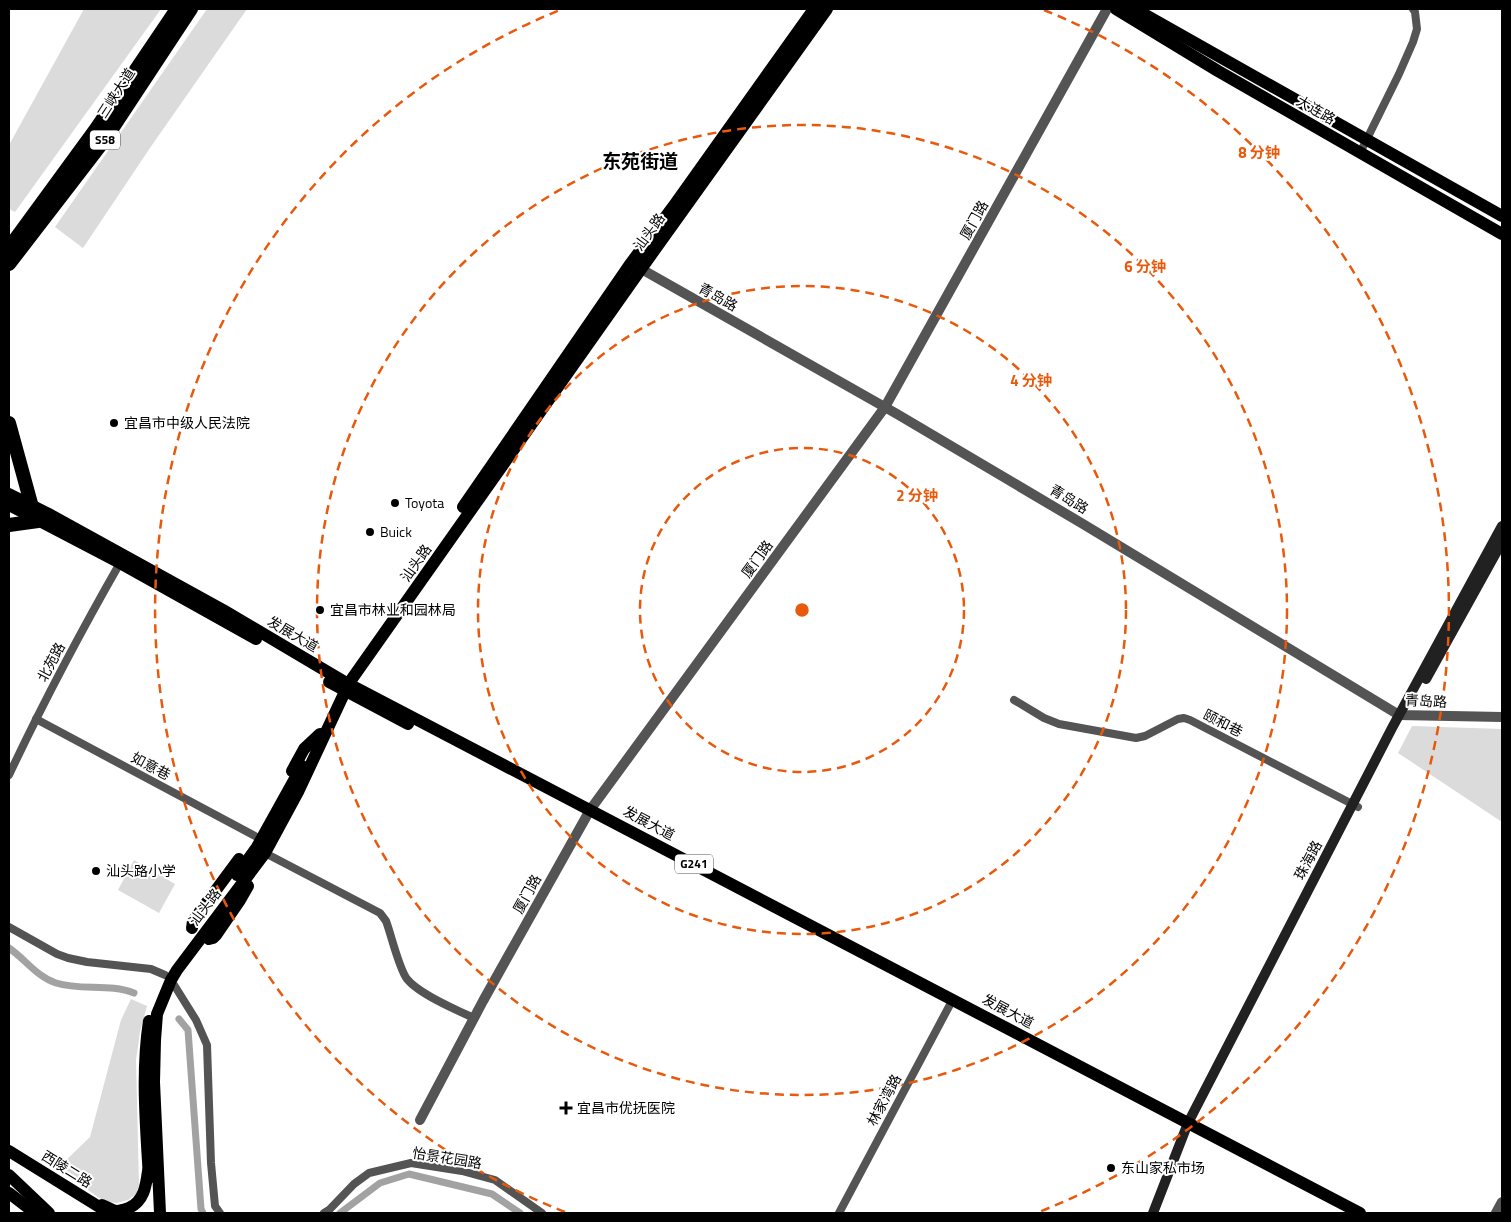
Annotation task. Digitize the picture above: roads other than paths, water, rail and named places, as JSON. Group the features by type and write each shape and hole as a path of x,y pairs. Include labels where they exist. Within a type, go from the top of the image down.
{"highway":[{"name":"三峡大道","path":"9,248 96,129 177,9"},
{"name":"三峡大道","path":"9,264 106,138 191,9"},
{"path":"9,423 32,507"},
{"path":"9,525 38,521"}],"main road":[{"name":"汕头路","path":"636,266 675,204 814,9"},
{"name":"汕头路","path":"203,929 257,847 345,686 636,266 827,9"},
{"name":"大连路","path":"1116,9 1218,71 1502,234"},
{"name":"大连路","path":"1135,9 1502,216"},
{"name":"发展大道","path":"9,494 223,610 345,686"},
{"name":"发展大道","path":"9,505 120,563 250,636 345,686 1188,1127 1360,1213"},
{"name":"珠海路","path":"1155,1213 1188,1127 1502,526"},
{"name":"珠海路","path":"1403,715 1502,542"},
{"name":"汕头路","path":"152,1213 144,1076 150,1008 171,972 264,853 298,792 345,686"},
{"path":"203,929 193,921 255,836 304,749 320,734"},
{"name":"汕头路","path":"160,1213 154,1091 154,1040 157,1014 171,972"},
{"name":"发展大道","path":"1188,1127 1343,1213"},
{"name":"西陵二路","path":"9,1150 109,1213"},
{"path":"88,1199 117,1211 126,1210 134,1206 140,1200 145,1189 149,1163"},
{"path":"9,1175 48,1213"},
{"path":"9,1185 48,1213"},
{"path":"9,1193 35,1213"},
{"path":"88,1199 101,1213"}],"street":[{"name":"厦门路","path":"420,1120 474,1018 589,813 885,407 1107,9"},
{"path":"1360,153 1413,42 1417,29 1413,9"},
{"name":"青岛路","path":"636,266 885,407 1403,715 1502,717"},
{"name":"北苑路","path":"9,775 36,719 120,563"},
{"name":"颐和巷","path":"1014,700 1058,724 1136,738 1141,738 1178,719 1184,718 1355,805"},
{"name":"如意巷","path":"36,719 255,836"},
{"path":"264,853 380,913 386,920 407,979 444,1004 474,1018"},
{"path":"9,928 68,958 171,972 207,1045 211,1163 215,1206 220,1213"},
{"name":"林家湾路","path":"839,1213 950,1002"},
{"name":"怡景花园路","path":"324,1213 354,1184 369,1173 411,1163 462,1170 495,1180 542,1213"},
{"path":"1496,1213 1502,1202"}],"waterway":[{"path":"9,948 43,977 56,983 75,987 115,988 134,993"},
{"path":"179,1019 188,1030 201,1209 203,1213"},
{"path":"340,1213 380,1183 409,1174 492,1194 520,1213"}],"place":[{"name":"宜昌市中级人民法院","path":"114,423"},
{"name":"Toyota","path":"395,503"},
{"name":"Buick","path":"370,532"},
{"name":"宜昌市林业和园林局","path":"320,610"},
{"name":"汕头路小学","path":"96,871"},
{"name":"宜昌市优抚医院","path":"566,1108"},
{"name":"东山家私市场","path":"1111,1168"}],"district":[{"name":"东苑街道","path":"640,161"}]}
